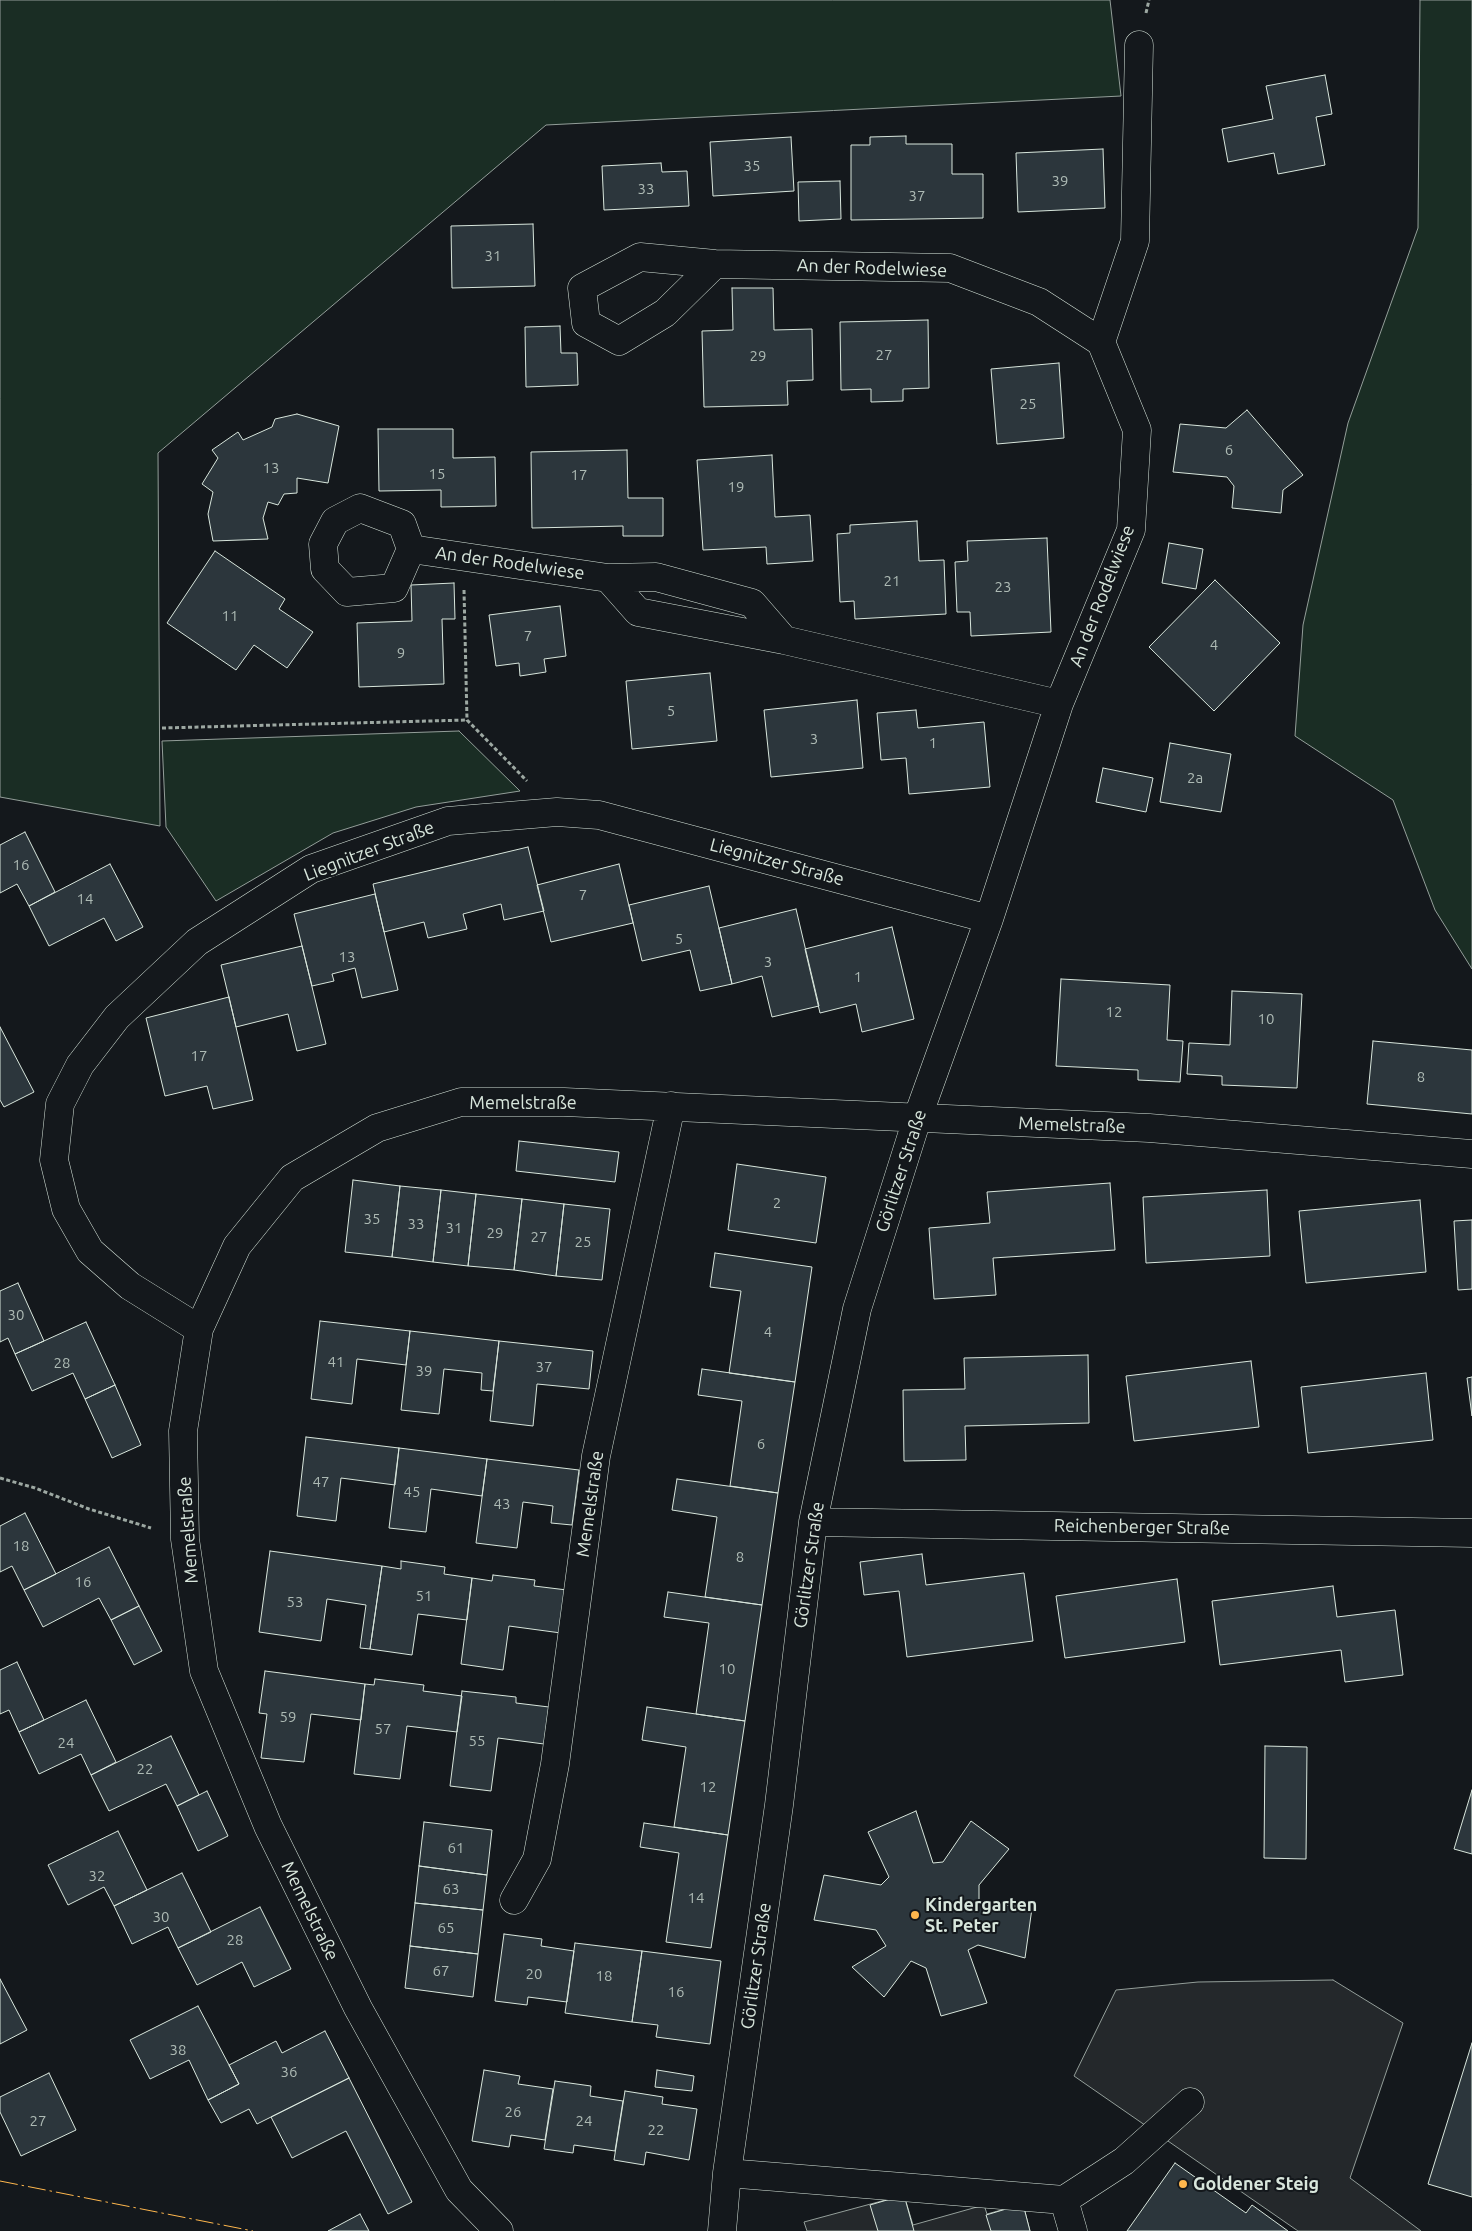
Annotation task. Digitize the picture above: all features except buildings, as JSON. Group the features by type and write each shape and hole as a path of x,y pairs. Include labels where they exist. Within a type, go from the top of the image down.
{"street":[{"path":"1101,342 1135,241 1139,45"},
{"name":"An der Rodelwiese","path":"715,264 950,268 1039,302 1101,342 1137,430 1131,530 1060,704 989,919"},
{"name":"An der Rodelwiese","path":"411,549 608,578 656,577 752,603 784,640"},
{"name":"An der Rodelwiese","path":"608,578 638,612 784,640 1060,704"},
{"name":"Liegnitzer Straße","path":"199,1329 130,1286 90,1251 66,1209 54,1160 60,1104 80,1065 117,1017 197,942 311,869 448,821 557,812 599,815 989,919"},
{"name":"Görlitzer Straße","path":"722,2231 727,2173 779,1805 813,1522 857,1309 918,1119 989,919"},
{"name":"Memelstraße","path":"499,2231 459,2190 358,2008 268,1826 204,1671 185,1539 183,1431 199,1329 237,1246 292,1178 377,1128 461,1102 564,1102 671,1106 918,1119 1148,1128 1472,1154"},
{"name":"Memelstraße","path":"514,1900 536,1859 544,1821 555,1764 596,1456 671,1106"},
{"name":"Reichenberger Straße","path":"813,1522 1472,1533"},
{"path":"727,2173 1064,2200 1124,2161 1190,2102"},
{"path":"1064,2200 1073,2231"}],"path":[{"path":"463,556 467,720 557,812"},
{"path":"162,728 467,720"},
{"path":"0,1478 35,1488 89,1509 185,1539"}],"green space":[{"path":"0,0 1110,0 1121,96 546,125 158,453 160,826 0,797"},
{"path":"1420,0 1472,0 1472,969 1435,910 1393,800 1295,736 1303,625 1348,423 1418,228"},
{"path":"459,731 520,791 416,807 333,833 216,901 166,827 162,741"}],"shaded area":[{"path":"1333,1980 1403,2023 1350,2178 1421,2231 1298,2231 1074,2076 1116,1990 1198,1982"},
{"path":"904,2195 913,2225 984,2205 987,2214 1023,2204 1030,2231 807,2231 804,2222"}],"power":[{"path":"0,2181 253,2231"}],"place":[{"name":"Kindergarten St. Peter","path":"915,1915"},
{"name":"Goldener Steig","path":"1183,2184"}]}
